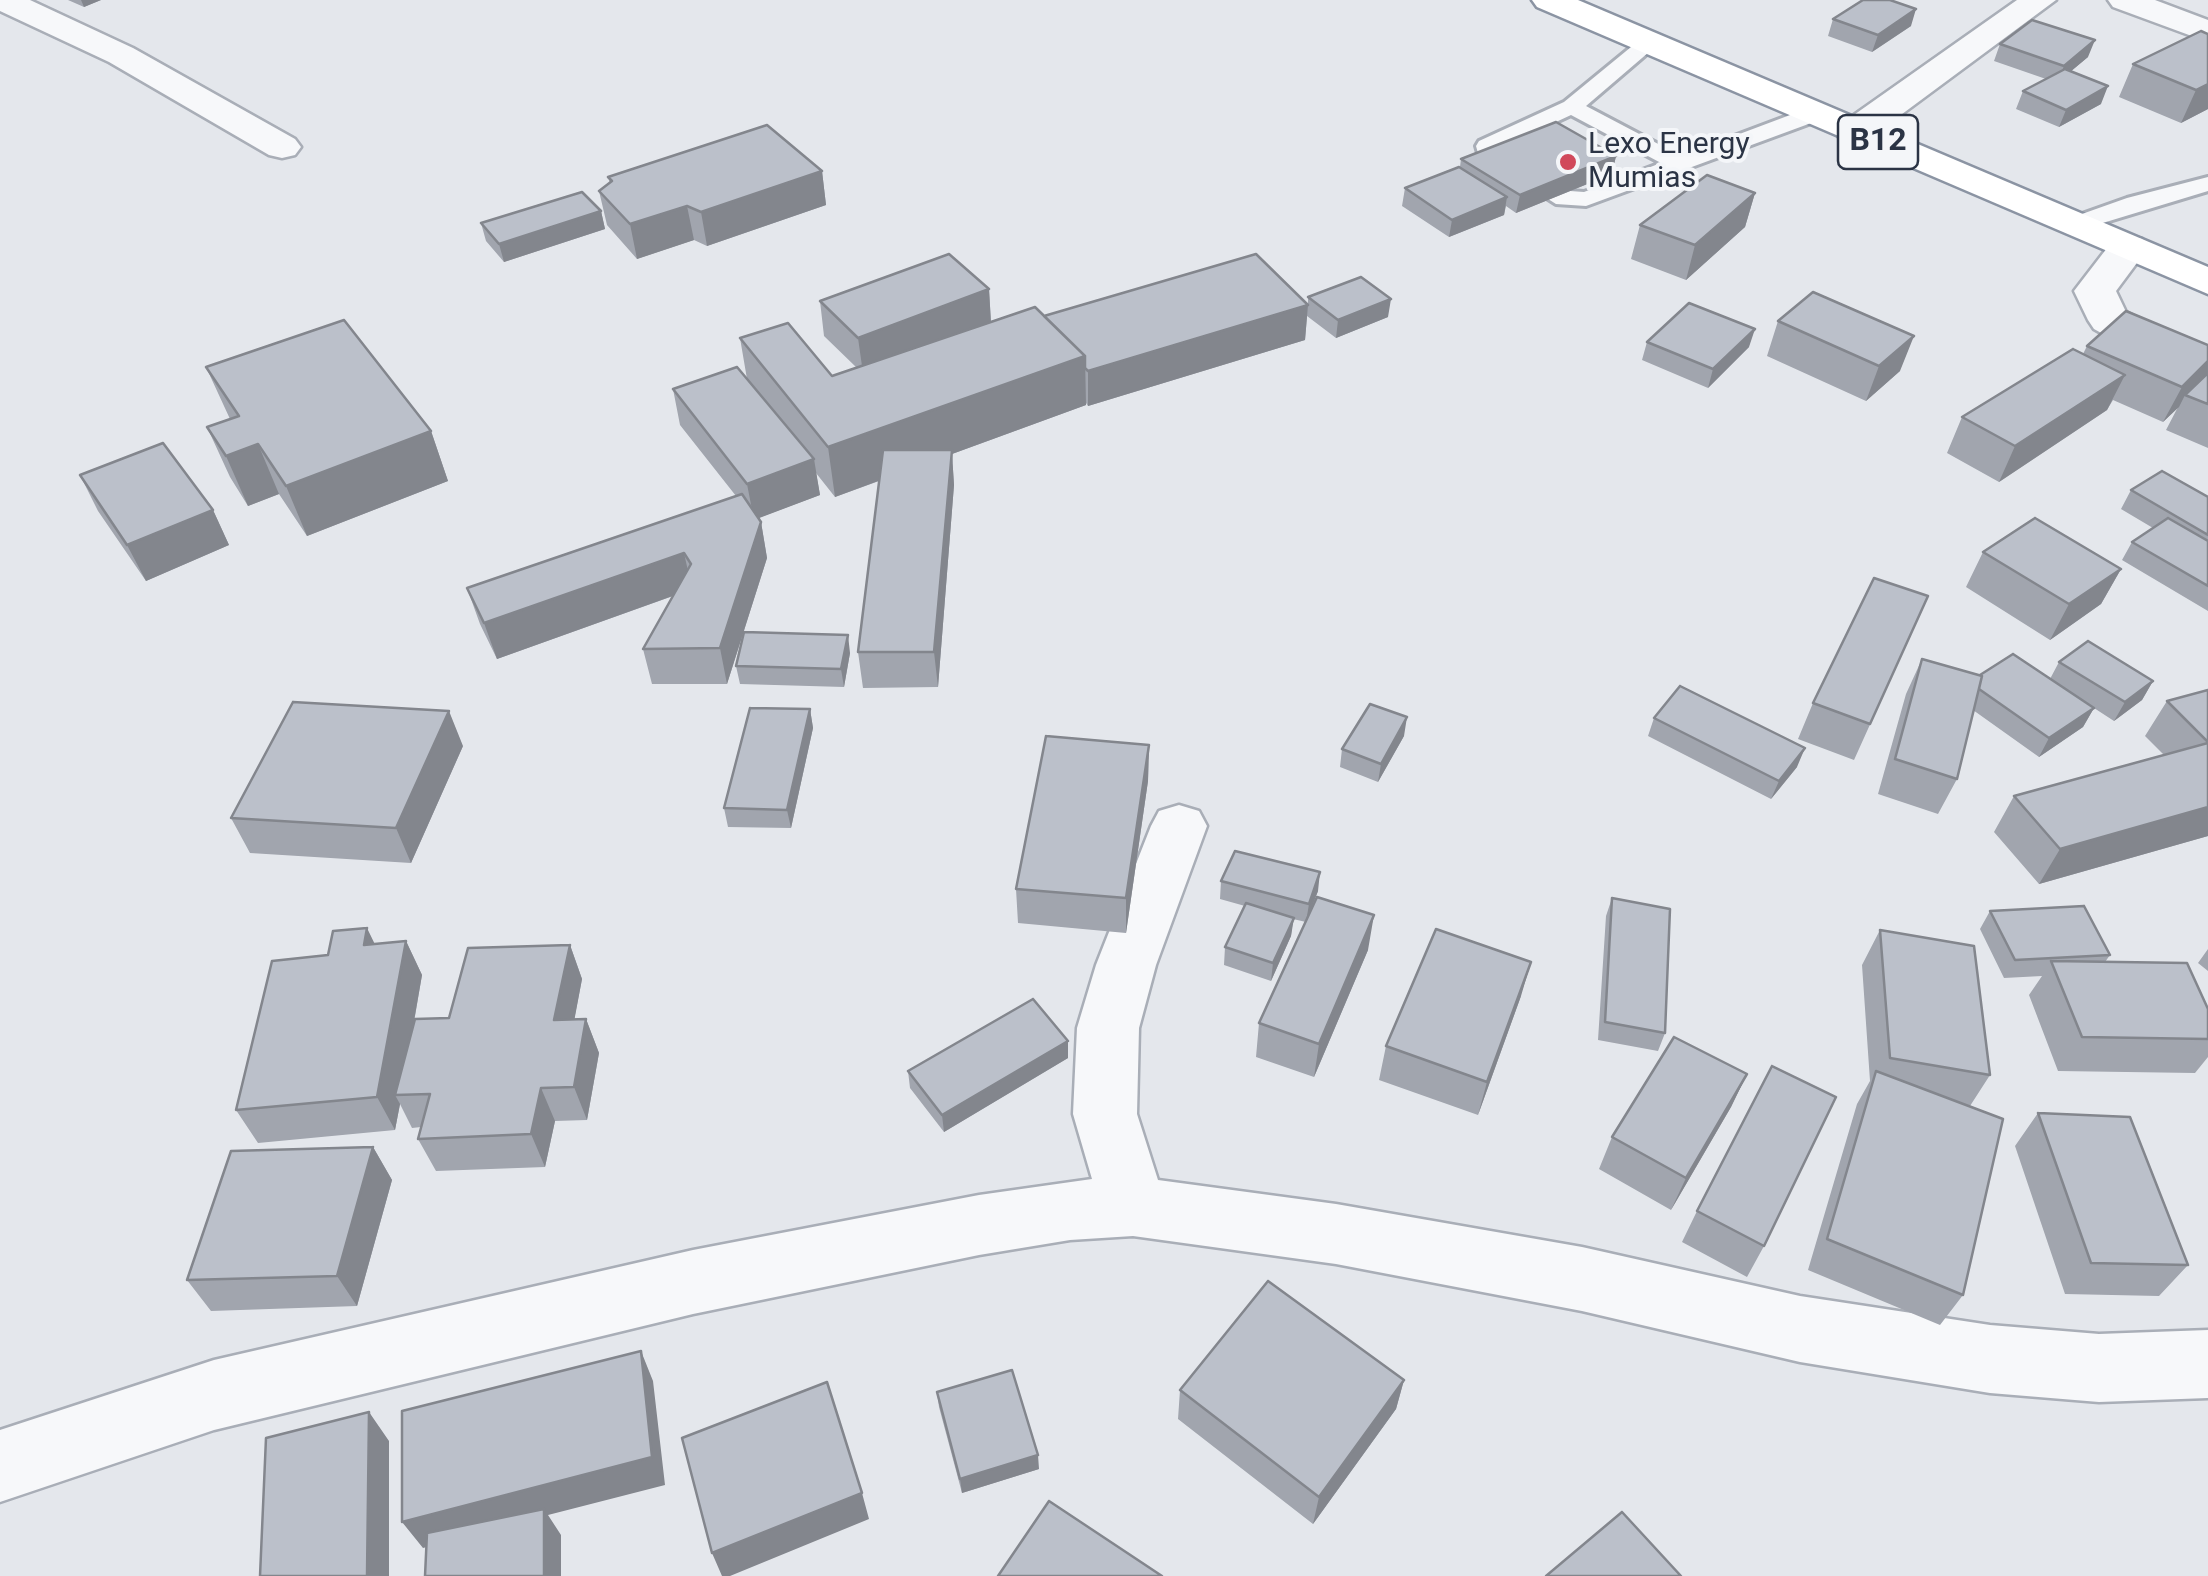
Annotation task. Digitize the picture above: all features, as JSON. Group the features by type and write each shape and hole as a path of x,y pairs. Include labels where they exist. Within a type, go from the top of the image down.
{"highway":[{"name":"B12","path":"1549,0 2208,282"}],"street":[{"path":"3,0 121,55 282,147"},
{"path":"1854,132 2039,0"},
{"path":"2126,0 2208,32"},
{"path":"2128,248 2095,291 2109,320 2208,375"},
{"path":"1133,1206 1105,1114 1108,1028 1126,965 1179,826"},
{"path":"0,1466 214,1395 568,1311 978,1225 1070,1210 1133,1206 1336,1234 1582,1279 1800,1329 1990,1359 2099,1368 2208,1364"}],"lane":[{"path":"1495,162 1486,146 1572,107 1650,42"},
{"path":"1572,107 1678,163"},
{"path":"1556,196 1586,199 1814,114"},
{"path":"2074,225 2135,203 2208,184"}],"building":[{"path":"1863,0 1890,0 1916,9 1878,35 1833,19"},
{"path":"2032,20 2095,40 2064,66 2000,44"},
{"path":"2201,31 2208,34 2208,84 2196,90 2133,64"},
{"path":"2065,69 2108,86 2066,110 2023,91"},
{"path":"1556,122 1616,156 1520,195 1461,159"},
{"path":"767,125 822,171 701,212 687,206 630,224 599,191 612,181 608,177"},
{"path":"1459,167 1507,197 1452,220 1405,188"},
{"path":"1707,175 1755,193 1695,245 1640,225"},
{"path":"582,192 601,211 499,244 481,223"},
{"path":"949,254 989,289 858,338 820,301"},
{"path":"1256,254 1308,305 1088,371 1085,356 1044,316"},
{"path":"1361,277 1391,299 1338,320 1308,297"},
{"path":"1813,292 1914,336 1879,366 1778,321"},
{"path":"1689,303 1755,329 1713,369 1647,342"},
{"path":"1035,307 1085,356 828,447 740,338 788,323 832,376"},
{"path":"2126,311 2208,345 2208,361 2182,387 2087,346"},
{"path":"344,320 431,431 286,486 258,444 226,456 207,427 239,416 206,367"},
{"path":"2073,349 2125,375 2015,446 1962,417"},
{"path":"737,367 814,459 747,484 673,389"},
{"path":"2208,373 2208,404 2185,395"},
{"path":"163,443 213,510 127,545 80,475"},
{"path":"883,450 952,450 934,652 858,652"},
{"path":"2162,471 2208,497 2208,535 2131,490"},
{"path":"742,494 761,522 720,648 643,649 691,564 684,553 484,623 467,588"},
{"path":"2035,518 2121,569 2069,604 1983,552"},
{"path":"2168,518 2208,541 2208,586 2132,542"},
{"path":"1874,578 1928,596 1870,724 1813,703"},
{"path":"744,632 848,635 841,669 736,666"},
{"path":"2088,641 2153,681 2125,702 2059,662"},
{"path":"2013,654 2094,708 2049,738 1979,689 1980,675"},
{"path":"1922,659 1982,676 1957,779 1895,759"},
{"path":"1680,686 1805,748 1779,781 1654,718"},
{"path":"2208,690 2208,742 2167,701"},
{"path":"293,702 449,711 396,828 231,818"},
{"path":"1370,704 1407,717 1381,764 1342,749"},
{"path":"750,708 810,709 787,810 724,808"},
{"path":"1046,736 1149,745 1126,898 1016,889"},
{"path":"2208,743 2208,807 2060,849 2014,796"},
{"path":"1235,851 1320,872 1309,904 1221,881"},
{"path":"1317,897 1374,915 1319,1044 1259,1023"},
{"path":"1612,898 1670,909 1665,1033 1605,1022"},
{"path":"1246,903 1294,918 1273,963 1225,947"},
{"path":"2084,906 2110,955 2015,960 1990,911"},
{"path":"367,928 364,945 406,941 377,1097 236,1110 272,961 328,955 333,931"},
{"path":"1436,929 1531,962 1487,1082 1386,1046"},
{"path":"1880,930 1974,946 1990,1075 1890,1058"},
{"path":"570,945 554,1020 586,1019 574,1087 541,1088 531,1134 418,1139 430,1094 395,1095 415,1019 449,1018 468,948"},
{"path":"2051,961 2187,963 2208,1009 2208,1039 2082,1037"},
{"path":"1033,999 1068,1041 942,1115 908,1071"},
{"path":"1674,1037 1747,1074 1686,1178 1612,1137"},
{"path":"1772,1066 1836,1097 1764,1246 1697,1211"},
{"path":"1876,1071 2003,1119 1963,1295 1827,1239"},
{"path":"2038,1113 2130,1117 2188,1265 2091,1263"},
{"path":"373,1147 337,1276 187,1280 231,1151"},
{"path":"1268,1281 1404,1380 1319,1497 1180,1390"},
{"path":"641,1351 652,1457 402,1522 402,1411"},
{"path":"1012,1370 1038,1455 960,1479 937,1392"},
{"path":"827,1382 862,1493 712,1553 682,1438"},
{"path":"369,1412 367,1576 260,1576 266,1438"},
{"path":"1049,1501 1162,1576 998,1576"},
{"path":"544,1509 544,1576 425,1576 427,1533"},
{"path":"1622,1512 1681,1576 1546,1576"}],"place":[{"name":"Lexo Energy Mumias","path":"1568,162"}]}
